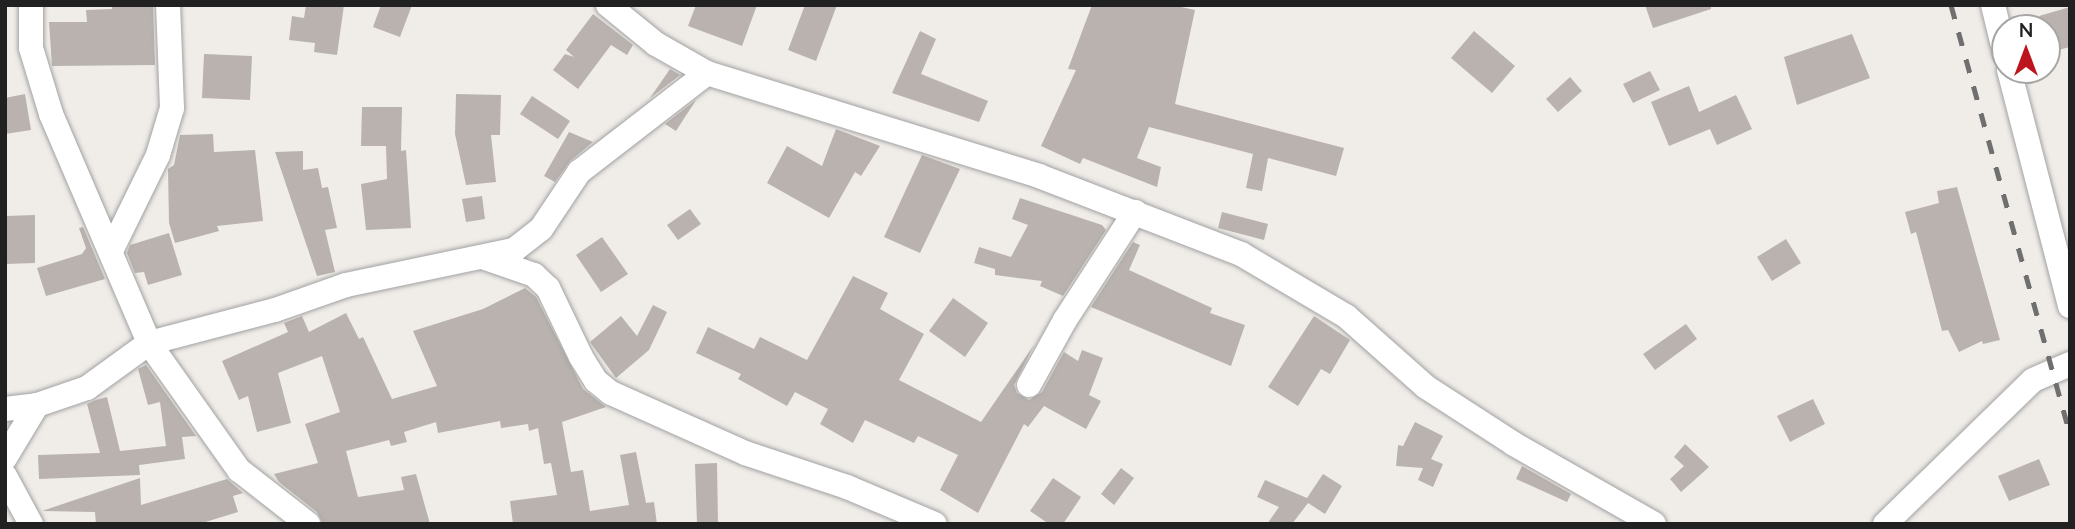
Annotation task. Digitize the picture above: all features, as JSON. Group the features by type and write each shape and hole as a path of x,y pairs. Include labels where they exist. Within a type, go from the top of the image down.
{"street":[{"path":"31,5 31,48 51,114 149,344 240,471 308,524"},
{"path":"111,251 158,155 172,108 168,5"},
{"path":"608,5 656,44 707,73 914,135 1135,212 1241,254 1346,316 1426,387 1514,444 1654,524"},
{"path":"5,409 37,405 87,388 149,344 275,310 346,285 485,258 528,243 579,172 707,73"},
{"path":"2013,84 2070,306"},
{"path":"1029,386 1065,320 1135,212"},
{"path":"485,258 534,275 548,288 581,357 596,381 611,393 745,453 847,487 935,524"},
{"path":"1885,524 2033,380 2070,364"},
{"path":"5,457 37,405"},
{"path":"5,476 31,524"}],"building":[{"path":"112,5 153,5 155,65 52,66 49,22 87,22 86,10 112,9"},
{"path":"306,5 344,5 337,55 314,52 315,43 289,40 292,16 304,18"},
{"path":"381,5 412,5 400,37 373,27"},
{"path":"696,5 757,5 742,46 688,26"},
{"path":"805,5 837,5 816,61 788,50"},
{"path":"1092,5 1172,5 1195,10 1175,104 1344,148 1336,176 1268,158 1262,191 1246,188 1253,154 1149,127 1137,158 1161,167 1157,187 1083,158 1080,164 1041,146 1076,70 1068,69"},
{"path":"1645,5 1711,5 1711,9 1653,28"},
{"path":"2070,7 2070,47 2061,49 2061,14 2046,14"},
{"path":"593,14 633,45 627,55 611,45 578,89 553,70 565,54 574,57 566,50"},
{"path":"920,31 936,39 921,74 988,101 979,122 892,93"},
{"path":"1474,31 1515,66 1492,93 1451,58"},
{"path":"1852,34 1870,78 1797,105 1784,57"},
{"path":"204,54 252,56 250,100 202,98"},
{"path":"670,69 680,75 650,98"},
{"path":"1650,71 1660,90 1633,103 1623,84"},
{"path":"1570,77 1582,91 1558,112 1546,99"},
{"path":"1689,86 1699,112 1736,95 1752,129 1717,145 1710,129 1669,146 1651,102"},
{"path":"25,94 31,130 5,134 5,98"},
{"path":"456,94 501,95 500,135 491,135 496,182 466,185 455,134"},
{"path":"532,96 570,121 558,139 520,114"},
{"path":"696,100 676,131 665,124"},
{"path":"362,107 402,107 401,151 406,150 411,228 366,230 361,184 387,179 386,146 361,146"},
{"path":"836,129 880,146 861,176 855,172 829,218 767,183 787,146 822,166"},
{"path":"569,132 593,142 570,161 555,182 544,176"},
{"path":"213,134 214,152 255,150 263,221 217,226 219,231 175,243 169,223 168,169 174,165 180,135"},
{"path":"303,151 303,170 318,168 322,188 328,187 337,228 325,230 335,272 317,276 275,152"},
{"path":"922,155 960,169 920,253 884,237"},
{"path":"1957,187 2000,340 1983,344 1982,341 1959,352 1948,330 1942,331 1916,232 1911,234 1905,212 1939,203 1937,191"},
{"path":"482,196 485,219 466,222 462,199"},
{"path":"1020,198 1102,225 1106,230 1063,296 1040,286 1042,281 995,275 995,269 974,263 979,247 1011,257 1028,225 1012,219"},
{"path":"690,209 701,224 678,240 667,225"},
{"path":"1222,212 1268,224 1264,240 1218,228"},
{"path":"35,215 35,263 5,264 5,216"},
{"path":"83,227 105,279 46,296 37,268 82,254 86,248 79,228"},
{"path":"169,233 182,275 148,285 144,272 135,273 127,253 130,245"},
{"path":"602,237 628,274 601,292 576,255"},
{"path":"1786,239 1801,263 1772,281 1757,257"},
{"path":"1133,242 1140,245 1129,270 1212,308 1210,313 1245,325 1231,366 1091,307 1087,313"},
{"path":"853,276 888,293 880,309 924,334 899,380 981,422 1034,345 1014,385 1017,393 1029,400 1042,392 1064,352 1078,361 1082,350 1103,358 1089,395 1101,401 1086,429 1044,406 1028,427 1024,424 978,513 940,490 958,455 918,436 914,443 865,420 853,443 820,424 828,409 795,392 787,406 738,379 741,374 696,353 708,327 754,349 760,337 807,360"},
{"path":"525,288 536,297 583,389 606,407 562,422 571,472 583,470 590,511 629,505 620,455 636,452 646,503 654,502 657,524 513,524 510,501 557,495 551,463 544,464 538,428 529,431 528,424 501,428 500,421 438,433 436,422 404,432 407,442 391,446 389,440 346,451 358,497 404,490 401,477 416,474 430,524 323,524 317,512 279,482 274,474 318,463 305,424 340,412 322,356 278,373 291,423 257,432 248,396 239,400 222,361 288,332 284,323 302,316 309,332 346,313 359,339 363,337 392,399 437,386 413,331 483,309"},
{"path":"953,298 988,323 965,357 929,331"},
{"path":"653,305 667,312 649,350 616,378 590,342 621,316 637,336"},
{"path":"1314,316 1350,340 1330,374 1321,369 1298,406 1268,387"},
{"path":"1686,324 1697,339 1655,370 1643,354"},
{"path":"146,365 196,436 182,437 185,459 139,465 140,475 39,479 38,455 100,453 87,404 107,397 120,451 166,446 160,402 148,405 138,369"},
{"path":"1813,399 1825,424 1790,442 1777,416"},
{"path":"1415,422 1443,436 1431,459 1443,464 1433,487 1418,480 1423,468 1396,466 1398,445 1403,446"},
{"path":"1685,444 1709,467 1681,492 1670,479 1684,466 1674,457"},
{"path":"2039,459 2050,485 2009,501 1998,476"},
{"path":"717,463 718,524 697,524 695,464"},
{"path":"1522,466 1571,494 1567,502 1516,479"},
{"path":"1121,468 1134,478 1114,505 1101,494"},
{"path":"1323,474 1342,486 1325,514 1308,503 1292,524 1267,524 1279,507 1257,497 1265,480 1307,498"},
{"path":"140,478 141,505 227,479 243,493 233,496 238,512 199,524 96,524 95,512 42,511"},
{"path":"1053,478 1081,497 1063,524 1049,524 1030,511"}],"railway":[{"path":"1951,5 2070,435"}]}
